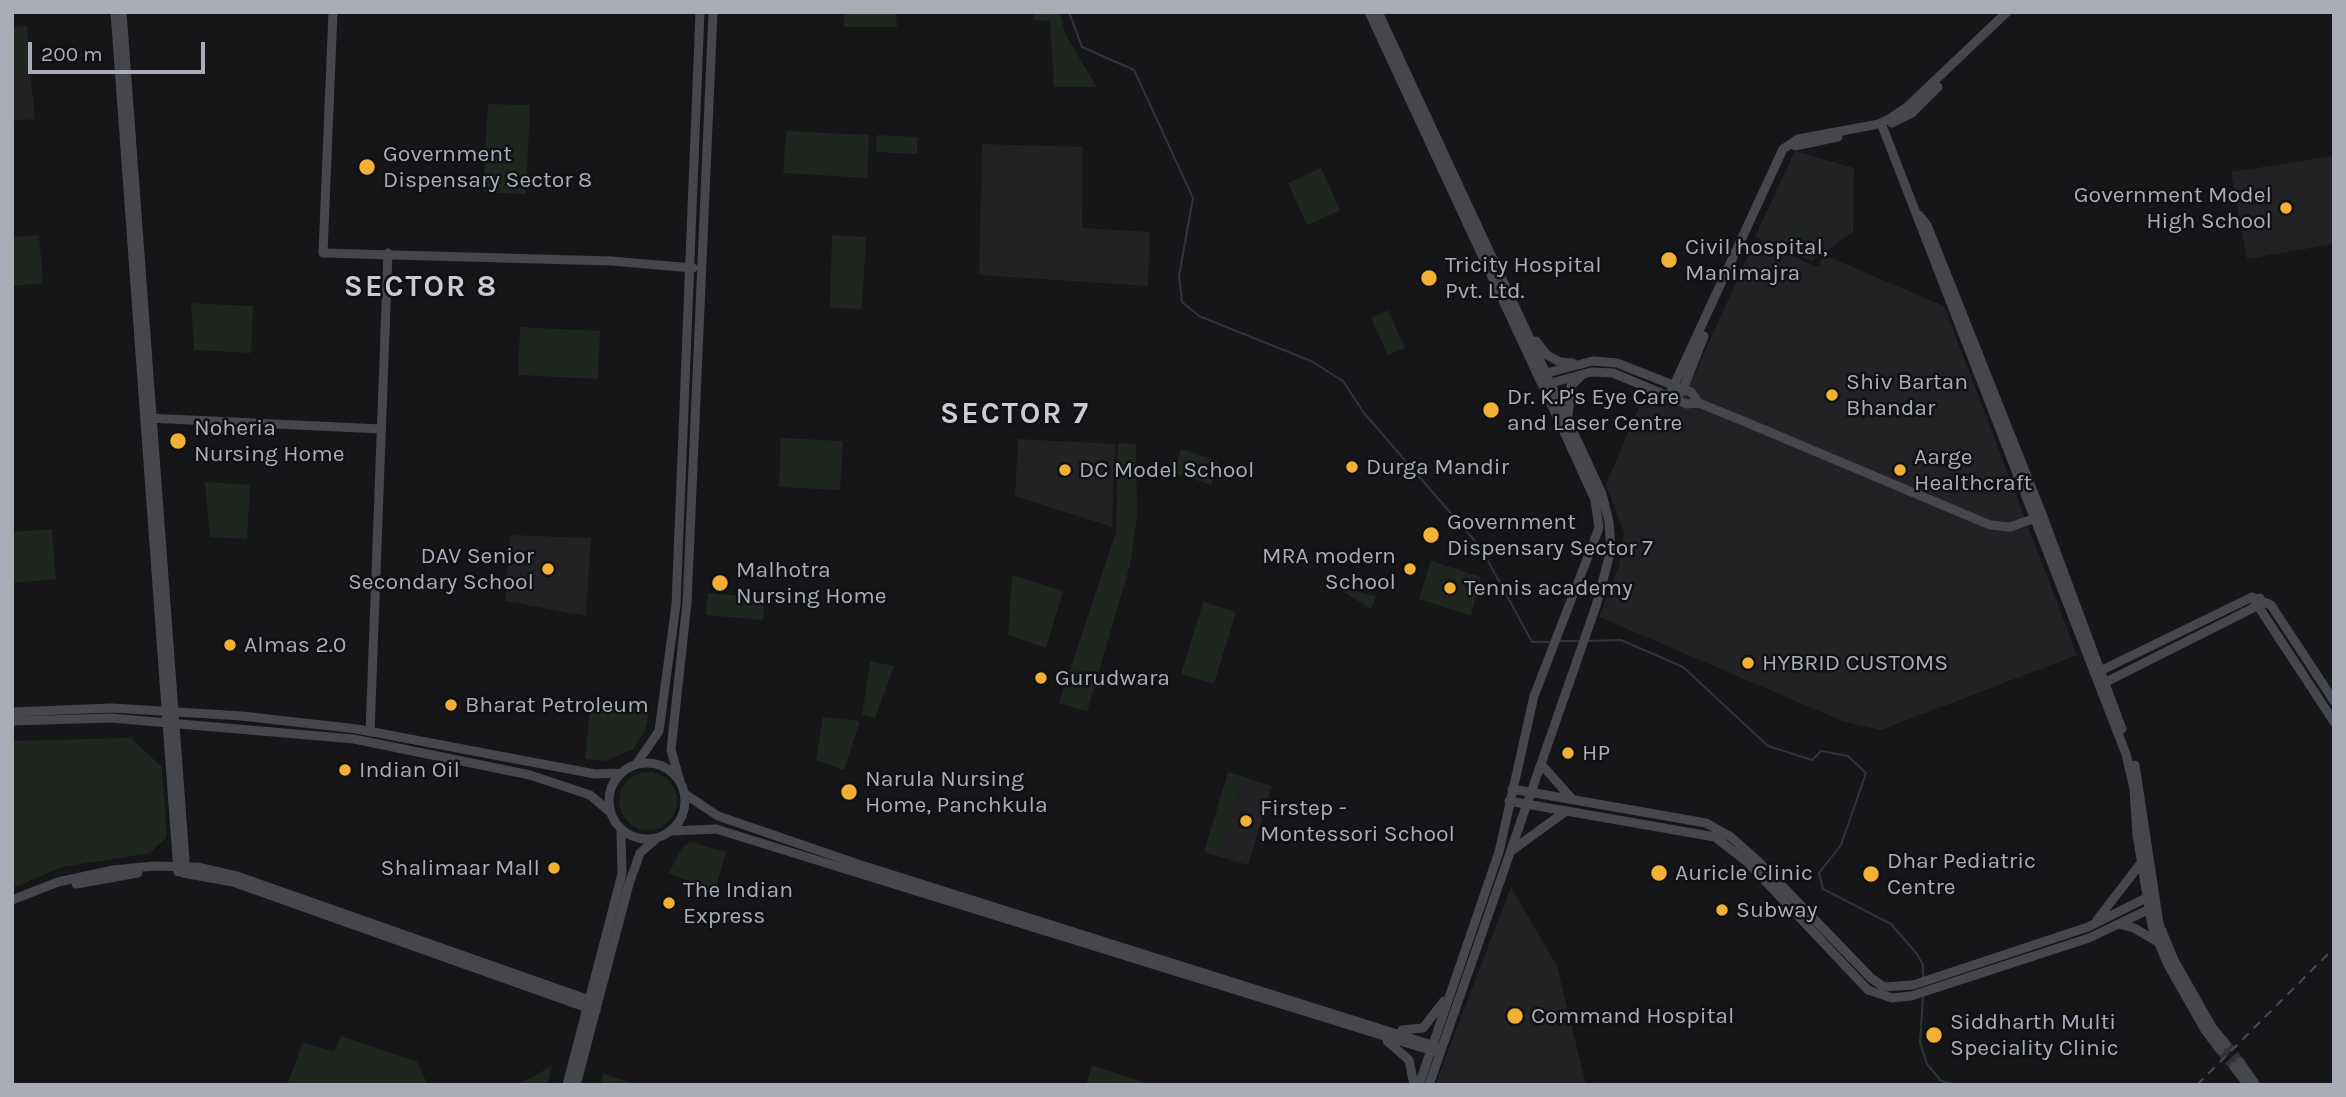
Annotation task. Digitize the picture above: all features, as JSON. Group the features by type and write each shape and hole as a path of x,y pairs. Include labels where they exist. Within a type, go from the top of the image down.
{"street":[{"path":"115,12 149,418"},
{"path":"122,12 182,869"},
{"path":"334,12 323,253 611,261 701,269"},
{"path":"637,763 659,731 676,605 699,12"},
{"path":"671,831 681,818 685,794 671,750 687,603 713,12"},
{"path":"1369,12 1543,374"},
{"path":"1378,12 1526,330 1546,385 1595,500 1599,528 1534,696 1499,852 1450,993 1434,1049 1429,1085"},
{"path":"1678,386 1689,351 1783,149 1798,139 1882,125 1907,107 2007,12"},
{"path":"1795,146 1882,125 1912,113 2015,12"},
{"path":"1882,125 1911,205 1927,225 2102,684 2126,754 2134,789 2141,863 2150,896"},
{"path":"370,732 388,253"},
{"path":"1526,330 1547,355 1560,362 1582,369 1613,373 1673,398 1699,403 1990,525 2010,527 2038,517"},
{"path":"1673,398 1704,336"},
{"path":"1546,385 1582,369 1593,361 1617,363 1691,392 1699,403"},
{"path":"1543,374 1582,369"},
{"path":"1568,420 1571,386 1582,369"},
{"path":"1416,1085 1434,1049 1511,851 1592,616 1611,550 1609,522 1602,494 1568,420 1546,385"},
{"path":"149,418 381,429"},
{"path":"2098,673 2252,597 2260,598 2271,606 2334,701"},
{"path":"2102,684 2253,608 2260,598"},
{"path":"2260,598 2260,610 2334,722"},
{"path":"2102,684 2132,754 2140,788 2150,896 2152,908 2160,943 2205,1030 2223,1047 2174,960 2152,908"},
{"path":"12,712 112,708 242,716 370,732 595,774 620,773 637,763 647,762 666,767 680,781"},
{"path":"12,721 111,718 354,739 427,753 570,787 590,795 610,811 621,830 622,874 576,1085"},
{"path":"1541,764 1573,800"},
{"path":"610,811 610,791 620,773"},
{"path":"1512,789 1706,822 1731,837 1757,860 1871,978 1884,986 1914,990"},
{"path":"685,794 718,816 979,906"},
{"path":"1509,801 1715,837 1748,864 1868,990 1892,998 2094,924 2150,896"},
{"path":"1511,851 1566,811"},
{"path":"567,1085 640,853 657,838 671,831 716,829 989,909 1434,1049"},
{"path":"621,830 638,838 657,838"},
{"path":"2094,924 2141,863"},
{"path":"12,907 61,887 139,873 182,869"},
{"path":"12,900 58,882 113,870 182,869 233,882 592,1006"},
{"path":"1931,984 2089,938 2152,908"},
{"path":"2118,924 2134,928 2160,943"},
{"path":"1385,1033 1423,1028 1450,993"},
{"path":"1385,1033 1409,1060 1416,1085"},
{"path":"2248,1085 2237,1065 2256,1085"}],"shaded area":[{"path":"844,12 896,12 897,27 844,27"},
{"path":"1033,12 1060,12 1065,34 1097,87 1054,87 1050,21 1034,20"},
{"path":"27,26 30,69 12,71 12,27"},
{"path":"30,69 35,119 12,121 12,71"},
{"path":"488,104 530,105 526,194 483,192"},
{"path":"786,131 869,135 867,178 783,173"},
{"path":"877,135 917,137 917,154 876,152"},
{"path":"982,144 1083,147 1082,228 1150,232 1148,286 979,275"},
{"path":"1795,151 1854,168 1853,232 1812,261 1755,237"},
{"name":"Government Model High School","path":"2334,156 2334,244 2247,259 2231,172"},
{"path":"1321,168 1340,210 1307,225 1288,183"},
{"path":"1780,231 1807,231 1807,245 1780,245"},
{"path":"39,235 43,283 12,286 12,237"},
{"path":"832,235 866,237 862,309 830,308"},
{"path":"1755,240 1818,267 1824,255 1944,306 2077,655 1881,730 1842,721 1599,617 1619,566 1624,533 1606,484 1646,391 1681,405"},
{"path":"191,303 253,306 251,353 194,350"},
{"path":"1388,310 1405,348 1388,355 1371,318"},
{"path":"520,327 600,331 598,379 518,375"},
{"path":"781,438 843,441 840,490 779,487"},
{"name":"DC Model School","path":"1018,439 1115,444 1112,527 1015,496"},
{"path":"1118,443 1136,444 1137,519 1130,565 1087,712 1059,703 1116,532"},
{"path":"1181,449 1218,461 1211,485 1174,473"},
{"path":"205,482 250,485 247,539 210,537"},
{"path":"52,529 56,579 12,583 12,532"},
{"name":"DAV Senior Secondary School","path":"510,535 591,538 586,616 505,601"},
{"name":"Tennis academy","path":"1431,561 1481,577 1471,616 1419,599"},
{"path":"1012,575 1063,591 1046,648 1008,635"},
{"path":"1334,586 1376,596 1371,609"},
{"path":"708,593 765,598 763,620 706,615"},
{"path":"1203,602 1236,612 1214,684 1181,674"},
{"path":"870,661 894,666 875,718 862,715"},
{"path":"591,700 650,707 645,731 633,749 606,761 585,759"},
{"path":"823,717 860,721 844,770 816,760"},
{"path":"131,738 162,767 167,837 150,853 63,867 12,888 12,741"},
{"path":"642,772 654,772 669,780 677,795 677,807 669,822 654,830 642,830 627,822 619,807 619,795 627,780"},
{"path":"1228,772 1244,777 1220,857 1204,852"},
{"name":"Firstep - Montessori School","path":"1244,777 1272,786 1248,865 1220,857"},
{"path":"690,842 726,852 716,887 708,889 669,873 681,849"},
{"name":"Command Hospital","path":"1511,887 1557,966 1586,1085 1435,1085"},
{"path":"341,1036 417,1062 428,1085 287,1085 303,1042 334,1052"},
{"path":"1092,1065 1151,1085 1086,1085"},
{"path":"552,1066 547,1085 517,1085"},
{"path":"603,1074 633,1083 633,1085 600,1085"}],"waterway":[{"path":"1069,12 1082,47 1134,70 1193,198 1179,276 1182,302 1199,316 1311,361 1343,381 1364,413 1481,548 1532,642 1550,642"},
{"path":"1587,641 1621,640 1683,667 1768,746 1812,760 1821,751 1848,756 1866,773 1841,845 1819,873 1823,889 1891,924 1917,954 1923,965 1923,977"},
{"path":"1559,641 1581,641"},
{"path":"1923,996 1920,1042 1927,1064 1941,1081 1957,1085"}],"tunnel":[{"path":"2226,1044 2240,1062"},
{"path":"2220,1050 2234,1067"}],"railway":[{"path":"2197,1085 2334,948"}],"place":[{"name":"Government Dispensary Sector 8","path":"367,167"},
{"name":"Government Model High School","path":"2286,208"},
{"name":"Civil hospital, Manimajra","path":"1669,260"},
{"name":"Tricity Hospital Pvt. Ltd.","path":"1429,278"},
{"name":"Shiv Bartan Bhandar","path":"1832,395"},
{"name":"Dr. K.P's Eye Care and Laser Centre","path":"1491,410"},
{"name":"Noheria Nursing Home","path":"178,441"},
{"name":"Durga Mandir","path":"1352,467"},
{"name":"DC Model School","path":"1065,470"},
{"name":"Aarge Healthcraft","path":"1900,470"},
{"name":"Government Dispensary Sector 7","path":"1431,535"},
{"name":"DAV Senior Secondary School","path":"548,569"},
{"name":"MRA modern School","path":"1410,569"},
{"name":"Malhotra Nursing Home","path":"720,583"},
{"name":"Tennis academy","path":"1450,588"},
{"name":"Almas 2.0","path":"230,645"},
{"name":"HYBRID CUSTOMS","path":"1748,663"},
{"name":"Gurudwara","path":"1041,678"},
{"name":"Bharat Petroleum","path":"451,705"},
{"name":"HP","path":"1568,753"},
{"name":"Indian Oil","path":"345,770"},
{"name":"Narula Nursing Home, Panchkula","path":"849,792"},
{"name":"Firstep - Montessori School","path":"1246,821"},
{"name":"Shalimaar Mall","path":"554,868"},
{"name":"Auricle Clinic","path":"1659,873"},
{"name":"Dhar Pediatric Centre","path":"1871,874"},
{"name":"The Indian Express","path":"669,903"},
{"name":"Subway","path":"1722,910"},
{"name":"Command Hospital","path":"1515,1016"},
{"name":"Siddharth Multi Speciality Clinic","path":"1934,1035"}],"district":[{"name":"SECTOR 8","path":"421,287"},
{"name":"SECTOR 7","path":"1015,414"}]}
